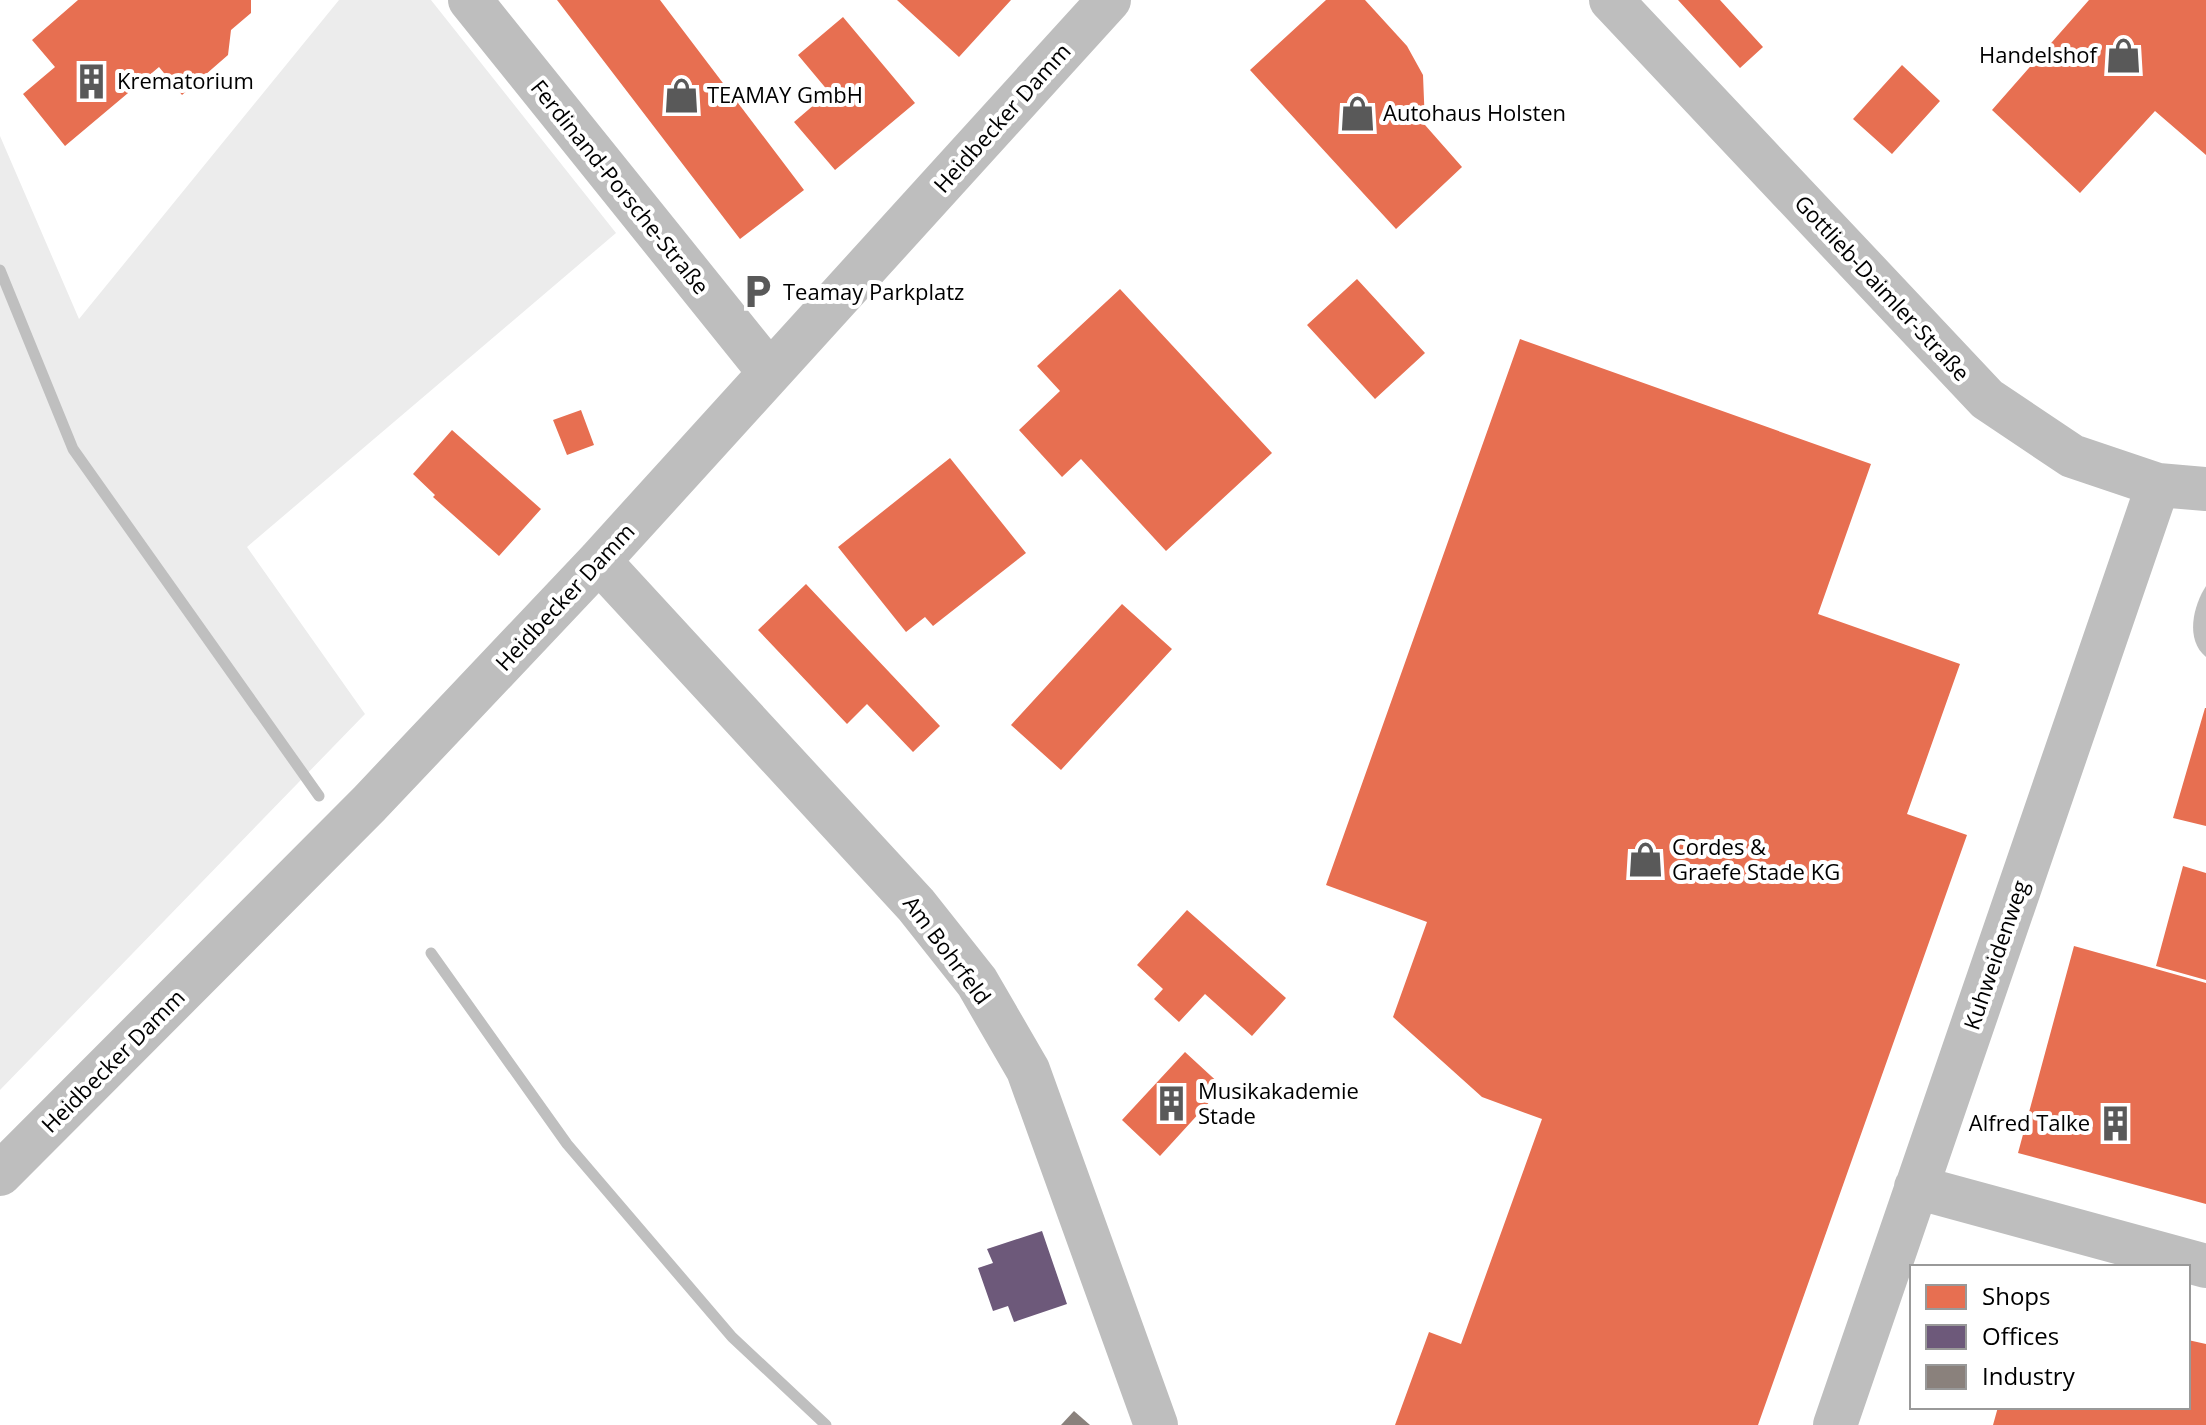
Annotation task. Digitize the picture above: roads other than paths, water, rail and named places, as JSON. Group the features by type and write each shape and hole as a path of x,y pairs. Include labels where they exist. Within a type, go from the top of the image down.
{"street":[{"name":"Ferdinand-Porsche-Straße","path":"470,0 770,373"},
{"name":"Heidbecker Damm","path":"0,1174 369,804 599,561 1109,0"},
{"name":"Gottlieb-Daimler-Straße","path":"1611,0 1987,399 2072,456 2158,485 2206,489"},
{"name":"Kuhweidenweg","path":"1835,1425 2158,485"},
{"name":"Am Bohrfeld","path":"599,561 916,905 977,982 1028,1070 1156,1425"},
{"path":"1916,1187 2206,1266"}],"waterway":[{"path":"0,270 73,449 319,796"},
{"path":"431,953 567,1144 732,1337 826,1425"}],"place":[{"name":"Handelshof","path":"2123,55"},
{"name":"Krematorium","path":"91,81"},
{"name":"TEAMAY GmbH","path":"681,95"},
{"name":"Autohaus Holsten","path":"1357,113"},
{"name":"Teamay Parkplatz","path":"757,292"},
{"name":"Cordes & Graefe Stade KG","path":"1646,860"},
{"name":"Musikakademie Stade","path":"1172,1104"},
{"name":"Alfred Talke","path":"2116,1123"}]}
